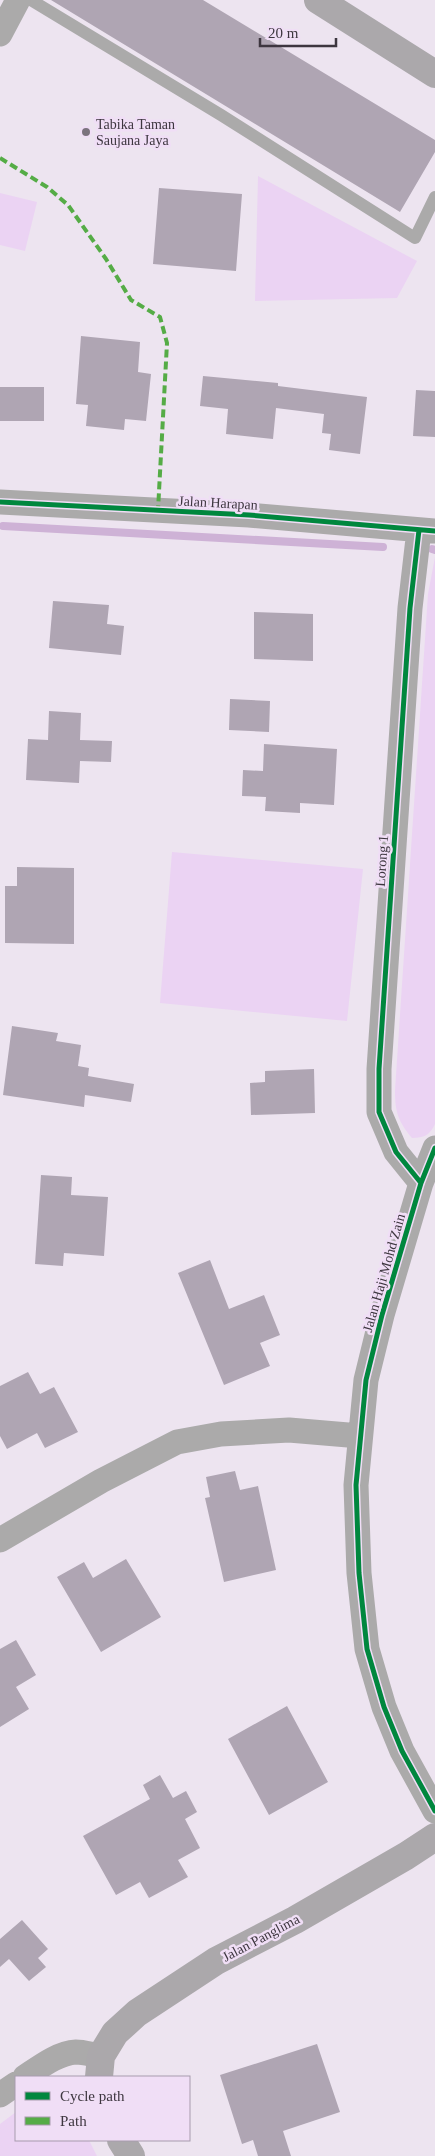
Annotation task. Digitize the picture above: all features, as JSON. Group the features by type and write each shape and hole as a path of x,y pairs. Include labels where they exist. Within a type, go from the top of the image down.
{"main road":[{"path":"318,0 435,74"},
{"name":"Jalan Panglima","path":"100,2067 114,2034 158,1998 216,1961 295,1920 406,1856 435,1837"},
{"path":"122,2141 131,2156"}],"street":[{"path":"0,34 18,0"},
{"name":"Jalan Harapan","path":"0,502 248,516 427,530"},
{"name":"Lorong 1","path":"421,1183 396,1152 379,1112 380,1050 410,608 427,530"},
{"name":"Jalan Haji Mohd Zain","path":"435,1148 421,1183 382,1315 366,1380 356,1485 359,1573 367,1649 384,1707 402,1751 435,1812"},
{"path":"0,1540 101,1481 177,1442 221,1434 289,1430 360,1436"},
{"name":"Jalan Panglima","path":"26,2076 46,2062 76,2052 100,2067"},
{"path":"0,2096 15,2085"}],"lane":[{"path":"31,0 221,115 415,238 435,197"}],"shaded area":[{"path":"258,176 417,261 397,298 255,301"},
{"path":"0,193 37,202 25,251 0,245"},
{"path":"435,557 435,1124 426,1135 412,1138 398,1116 395,1090 428,594"},
{"path":"172,852 363,869 347,1021 160,1003"},
{"path":"15,2113 15,2141 90,2141 97,2156 0,2156 0,2124"}],"building":[{"path":"51,0 203,0 435,140 435,152 400,212"},
{"path":"159,188 242,194 236,271 153,264"},
{"path":"81,336 140,342 138,372 151,374 146,421 125,419 124,430 86,426 88,405 76,404"},
{"path":"203,376 278,383 278,386 367,397 360,454 329,450 331,434 322,433 324,414 276,408 273,439 226,434 228,409 200,406"},
{"path":"0,387 44,387 44,421 0,421"},
{"path":"416,390 435,391 435,437 413,436"},
{"path":"53,601 109,605 107,624 124,626 121,655 49,648"},
{"path":"254,612 313,614 313,661 254,659"},
{"path":"230,699 270,701 269,732 229,730"},
{"path":"49,711 81,713 80,740 112,741 111,762 80,761 79,783 26,780 28,739 48,740"},
{"path":"264,744 337,749 334,805 300,803 300,813 265,811 266,797 242,796 243,770 263,771"},
{"path":"17,867 74,868 74,944 5,943 5,886 17,886"},
{"path":"12,1026 58,1033 56,1041 81,1045 78,1066 89,1068 88,1076 134,1084 131,1102 85,1095 84,1107 3,1095"},
{"path":"314,1069 315,1113 251,1115 250,1083 265,1082 265,1071"},
{"path":"41,1175 72,1177 71,1195 108,1197 104,1256 64,1253 63,1266 35,1264"},
{"path":"210,1260 229,1309 264,1295 280,1335 260,1343 270,1366 224,1385 178,1273"},
{"path":"28,1372 40,1394 54,1387 78,1432 45,1448 37,1433 7,1449 0,1436 0,1386"},
{"path":"235,1471 240,1490 258,1486 276,1570 224,1582 205,1498 210,1497 206,1477"},
{"path":"126,1559 161,1617 101,1652 57,1577 84,1562 93,1578"},
{"path":"16,1640 36,1675 16,1687 29,1709 0,1727 0,1649"},
{"path":"287,1706 328,1782 269,1815 228,1739"},
{"path":"160,1775 173,1798 186,1791 197,1812 185,1819 200,1848 178,1860 188,1877 149,1898 140,1882 116,1895 83,1836 150,1799 143,1785"},
{"path":"22,1920 48,1949 38,1958 46,1967 29,1981 9,1959 0,1967 0,1939"},
{"path":"317,2044 340,2112 283,2131 291,2156 258,2156 253,2140 242,2144 220,2075"}],"waterway":[{"path":"3,526 383,547"}],"marked path":[{"path":"0,158 47,187 68,205 106,259 131,300 160,317 167,343 158,510"}],"cycle path":[{"path":"0,502 249,515 435,531"},
{"path":"419,530 410,608 379,1069 379,1112 396,1152 421,1183"},
{"path":"435,1148 421,1183 382,1315 366,1380 356,1485 359,1573 367,1649 384,1707 402,1751 435,1811"}],"place":[{"name":"Tabika Taman Saujana Jaya","path":"86,132"}]}
